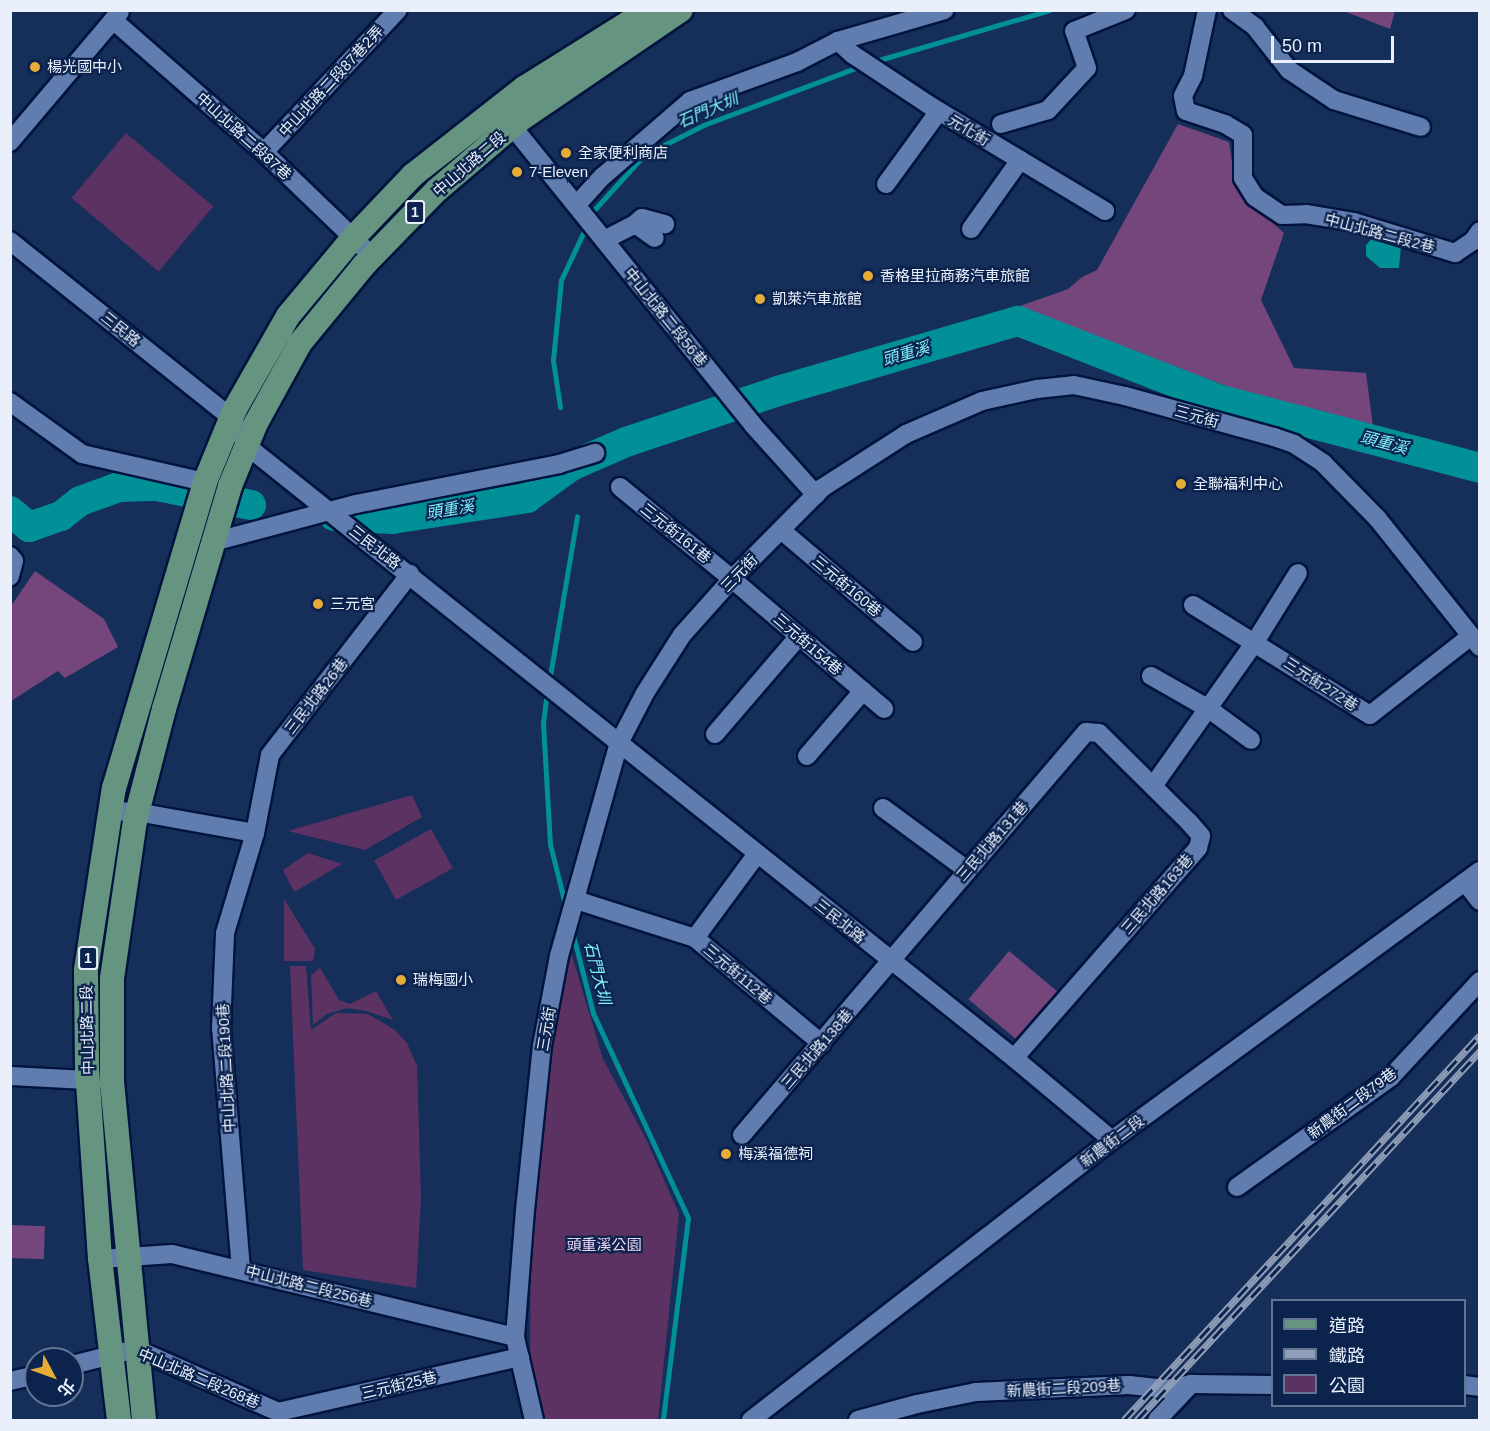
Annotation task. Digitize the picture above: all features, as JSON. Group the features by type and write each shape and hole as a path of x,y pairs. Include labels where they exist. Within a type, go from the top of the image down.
{"main road":[{"name":"中山北路二段","path":"119,1420 100,1259 88,1080 86,970 114,788 205,482 232,418 288,316 353,238 413,175 524,88 649,10"},
{"name":"中山北路二段","path":"144,1420 112,1084 112,978 137,812 230,486 247,446 300,343 372,256 437,190 512,126 681,10"}],"street":[{"name":"中山北路二段87巷2弄","path":"264,152 398,10"},
{"path":"512,126 581,205 602,177 690,101 797,62 838,41 945,10"},
{"path":"1001,124 1048,110 1087,68 1074,31 1126,10"},
{"name":"中山北路二段2巷","path":"1207,10 1193,76 1184,96 1186,111 1224,124 1243,135 1243,178 1256,197 1282,215 1306,214 1354,222 1426,246 1455,253 1473,241 1479,231"},
{"path":"1232,10 1255,27 1289,70 1334,100 1421,127"},
{"name":"中山北路二段87巷","path":"117,15 372,256"},
{"path":"10,142 117,15"},
{"name":"元化街","path":"838,41 852,54 939,111 1105,211"},
{"path":"886,184 939,111"},
{"path":"971,229 1020,160"},
{"name":"中山北路二段56巷","path":"581,205 602,238 753,425 816,495"},
{"path":"602,238 635,224 660,231"},
{"name":"三民路","path":"10,241 232,418"},
{"name":"三元街","path":"534,1420 515,1337 542,1046 559,956 619,743 645,693 682,636 732,579 816,495 906,434 982,401 1037,389 1074,385 1125,396 1274,437 1294,444 1323,463 1377,518 1475,642"},
{"path":"10,402 82,454 205,482"},
{"name":"三民北路","path":"232,418 247,446 410,574 566,703 1014,1058 1112,1140"},
{"path":"216,531 330,511 559,464 595,453"},
{"name":"三元街161巷","path":"620,487 732,579"},
{"name":"三元街160巷","path":"781,530 913,642"},
{"path":"10,556 14,561 10,576"},
{"path":"1153,786 1255,642 1298,573"},
{"name":"三民北路26巷","path":"255,833 270,755 410,574"},
{"name":"三元街154巷","path":"732,579 884,709"},
{"name":"三元街272巷","path":"1193,605 1370,716 1475,642"},
{"path":"715,734 799,636"},
{"path":"1151,676 1209,709 1251,740"},
{"path":"807,756 863,691"},
{"name":"三民北路131巷","path":"890,961 1086,732 1099,733"},
{"name":"三民北路163巷","path":"1014,1058 1198,848 1201,836 1099,733"},
{"path":"883,808 967,870"},
{"path":"111,811 137,812 255,833"},
{"name":"中山北路二段190巷","path":"241,1270 221,1029 225,933 255,833"},
{"path":"695,938 757,854"},
{"path":"1472,877 1479,901"},
{"name":"新農街二段","path":"751,1420 1112,1140 1472,877"},
{"name":"三元街112巷","path":"574,905 695,938 822,1044"},
{"name":"三民北路138巷","path":"742,1135 822,1044 890,961"},
{"name":"新農街二段79巷","path":"1237,1187 1391,1077 1479,981"},
{"path":"10,1076 88,1080"},
{"name":"中山北路二段256巷","path":"100,1259 172,1254 515,1337"},
{"name":"中山北路二段268巷","path":"84,1362 136,1349 279,1416"},
{"name":"三元街25巷","path":"279,1416 520,1357"},
{"path":"1157,1420 1191,1384"},
{"name":"新農街二段209巷","path":"858,1420 917,1404 976,1392 1129,1385 1166,1389 1191,1384 1271,1384"}],"green space":[{"path":"126,133 213,206 159,271 71,198"},
{"path":"412,795 422,817 365,850 288,831"},
{"path":"431,829 453,868 396,900 374,861"},
{"path":"308,853 342,864 294,892 283,870"},
{"path":"284,899 315,949 313,961 284,961"},
{"name":"頭重溪公園","path":"570,949 603,1059 646,1139 679,1214 658,1420 542,1420 530,1368 531,1229 542,1111"},
{"path":"290,966 306,966 311,1030 336,1013 368,1014 395,1030 407,1043 417,1066 421,1198 416,1288 303,1270"},
{"path":"320,968 339,1000 350,1004 376,991 393,1020 366,1011 347,1008 327,1014 313,1025 311,975"}],"shaded area":[{"path":"1341,10 1395,10 1395,11 1390,29"},
{"path":"1178,124 1229,142 1233,169 1241,194 1284,233 1261,300 1294,368 1366,373 1373,426 1257,397 1012,309 1068,289 1082,277 1097,270"},
{"path":"1374,236 1401,247 1399,268 1380,268 1366,256 1366,245"},
{"path":"35,571 104,619 118,647 65,678 58,671 11,701 11,606"},
{"path":"1009,951 1059,993 1018,1041 969,999"},
{"path":"11,1225 45,1226 44,1259 10,1258"}],"waterway":[{"name":"石門大圳","path":"872,62 1050,10"},
{"name":"石門大圳","path":"560,407 553,360 561,280 594,210 644,155 706,124 861,66"},
{"name":"頭重溪","path":"334,516 392,519 527,498 571,466 626,442 778,391 1018,321 1221,400 1480,468"},
{"name":"頭重溪","path":"10,511 29,527 61,516 80,501 119,487 157,486 251,505"},
{"name":"石門大圳","path":"549,682 577,516"},
{"name":"石門大圳","path":"547,691 543,723 550,844 566,908"},
{"name":"石門大圳","path":"572,931 593,1013 688,1218 663,1420"}],"railway":[{"path":"1124,1420 1480,1035"},
{"path":"1137,1420 1480,1051"}],"place":[{"name":"楊光國中小","path":"35,67"},
{"name":"全家便利商店","path":"566,153"},
{"name":"7-Eleven","path":"517,172"},
{"name":"香格里拉商務汽車旅館","path":"868,276"},
{"name":"凱萊汽車旅館","path":"760,299"},
{"name":"全聯福利中心","path":"1181,484"},
{"name":"三元宮","path":"318,604"},
{"name":"瑞梅國小","path":"401,980"},
{"name":"梅溪福德祠","path":"726,1154"}]}
